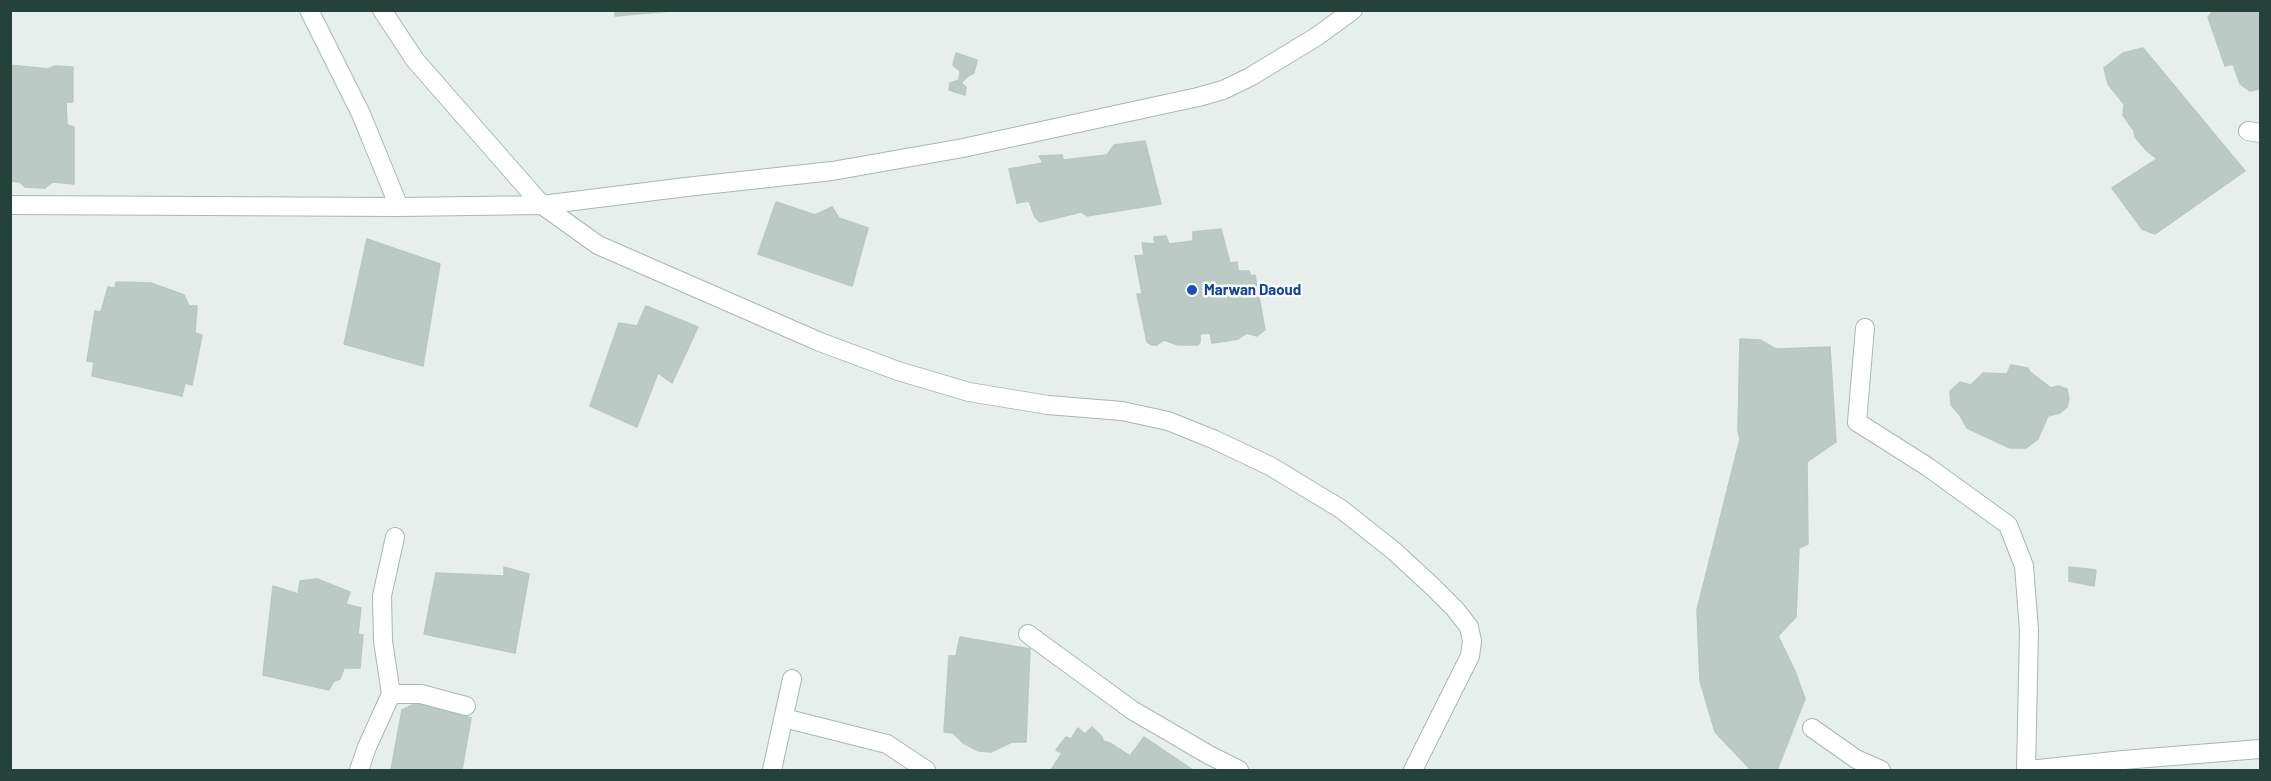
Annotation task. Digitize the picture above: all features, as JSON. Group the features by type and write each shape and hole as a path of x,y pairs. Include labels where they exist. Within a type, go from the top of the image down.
{"street":[{"path":"309,10 361,114 399,207"},
{"path":"382,10 415,60 542,205 598,244 820,342 898,370 969,392 1048,405 1122,411 1168,421 1270,466 1341,509 1394,551 1434,587 1469,627 1472,641 1470,656 1413,771"},
{"path":"10,205 399,207 542,205 686,186 832,171 963,148 1223,90 1250,77 1316,38 1353,10"},
{"path":"1864,328 1857,422 1928,467 2008,525 2024,566 2030,630 2027,771 2260,748"},
{"path":"359,771 367,747 391,694 383,641 382,596 395,537"},
{"path":"1028,634 1132,710 1239,771"},
{"path":"772,771 792,679"},
{"path":"391,694 421,694 466,706"},
{"path":"784,718 887,744 926,771"},
{"path":"1812,728 1856,759 1881,771"}],"building":[{"path":"615,10 683,10 615,16"},
{"path":"2214,10 2260,10 2260,89 2250,91 2240,84 2233,64 2225,66 2208,17"},
{"path":"2143,48 2245,171 2155,234 2142,229 2112,188 2157,159 2135,137 2134,131 2123,115 2124,104 2108,84 2104,68 2123,53"},
{"path":"956,53 977,60 974,73 961,83 966,87 965,95 949,90 950,83 959,80 960,71 953,65"},
{"path":"10,65 48,69 55,66 73,67 73,102 66,102 67,125 74,127 74,184 53,182 45,188 25,187 20,182 10,181"},
{"path":"1145,141 1161,204 1087,216 1081,212 1040,222 1035,217 1029,201 1017,203 1009,169 1043,163 1039,156 1062,155 1063,160 1107,155 1114,145"},
{"path":"776,202 815,215 832,207 839,218 868,228 852,286 758,254"},
{"path":"1221,229 1230,263 1237,262 1238,271 1249,271 1251,276 1255,275 1265,330 1257,336 1247,333 1238,339 1212,343 1210,333 1200,334 1198,345 1178,345 1164,340 1157,345 1147,342 1137,294 1142,294 1135,256 1144,255 1142,243 1155,244 1154,237 1166,236 1169,244 1193,241 1193,232"},
{"path":"367,239 440,264 423,366 344,344"},
{"path":"116,282 151,283 184,295 189,306 197,306 195,333 202,335 192,385 185,383 182,396 92,376 94,362 87,361 95,311 101,312 108,287 115,288"},
{"path":"646,306 698,327 672,383 658,373 637,427 590,406 619,323 637,326"},
{"path":"1740,339 1760,340 1776,349 1830,347 1836,442 1807,462 1808,544 1799,548 1796,617 1778,636 1795,671 1805,699 1777,770 1751,770 1715,732 1700,681 1697,610 1740,439 1738,430"},
{"path":"2011,365 2028,368 2051,388 2058,386 2067,389 2069,399 2067,407 2060,413 2048,416 2038,439 2026,448 2010,448 1967,428 1951,405 1950,391 1960,382 1971,385 1983,373 2007,374"},
{"path":"504,567 529,574 515,653 424,634 436,573 504,576"},
{"path":"2069,567 2096,570 2094,586 2069,581"},
{"path":"317,579 350,592 346,604 361,608 358,634 363,635 360,668 344,668 340,679 334,681 329,690 263,675 273,586 298,594 300,581"},
{"path":"960,637 1030,649 1026,742 1012,742 991,752 979,751 963,743 953,733 944,732 949,656 956,656"},
{"path":"419,702 471,718 462,770 391,770 402,710"},
{"path":"1092,727 1103,741 1130,756 1144,737 1193,770 1051,770 1062,753 1056,750 1066,737 1071,739 1078,728 1085,734"}],"place":[{"name":"Marwan Daoud","path":"1192,290"}]}
